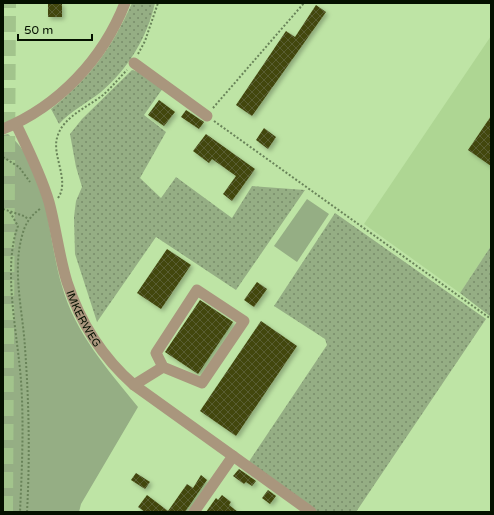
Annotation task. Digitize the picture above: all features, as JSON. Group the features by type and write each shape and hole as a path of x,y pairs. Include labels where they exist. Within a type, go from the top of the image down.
{"street":[{"path":"3,129 16,124 58,95 89,65 108,40 125,3"},
{"path":"134,63 207,116"},
{"name":"IMKERWEG","path":"16,124 42,182 49,202 67,281 77,308 101,350 117,370 134,384 311,512"},
{"path":"197,290 244,321 202,383 163,367 156,353 197,290"},
{"path":"134,384 163,367"},
{"path":"194,512 233,456"}],"path":[{"path":"27,512 29,466 28,382 18,276 22,236 28,219 49,202 59,197 61,193 62,184 56,151 57,138 61,128 68,120 104,94 134,63 145,41 158,3"},
{"path":"304,3 207,116 491,319"},
{"path":"3,157 19,167 31,184"},
{"path":"3,209 24,216 28,219"},
{"path":"10,212 18,226 12,252 12,278 21,382 22,466 20,512"}],"shaded area":[{"path":"132,3 155,3 147,28 135,52 111,83 59,124 51,109 77,86 99,61 116,34"},
{"path":"491,36 491,246 460,293 364,224"},
{"path":"132,70 142,73 163,88 144,115 166,132 140,178 161,198 176,177 232,218 252,186 305,190 236,290 156,237 97,322 75,254 74,217 76,201 82,187 76,167 70,134 82,119"},
{"path":"8,134 22,149 32,166 40,185 57,267 62,286 75,320 104,365 138,407 81,504 79,512 3,512 3,135"},
{"path":"307,199 329,214 297,262 274,246"},
{"path":"335,213 486,319 356,512 316,512 248,463 327,345 325,339 274,306"},
{"path":"491,246 491,317 460,293"}],"building":[{"path":"48,3 62,3 62,17 48,17"},
{"path":"316,5 326,12 252,116 236,105 286,31 295,37"},
{"path":"159,100 175,112 164,126 148,115"},
{"path":"186,110 204,122 199,129 181,117"},
{"path":"491,116 491,166 468,150"},
{"path":"264,128 276,137 268,149 256,140"},
{"path":"206,134 255,169 232,201 223,194 236,176 212,159 209,163 193,151"},
{"path":"167,249 191,265 161,309 137,293"},
{"path":"257,282 267,289 254,307 244,300"},
{"path":"200,300 233,322 198,374 165,352"},
{"path":"261,321 297,346 236,436 200,411"},
{"path":"239,469 256,481 252,486 246,482 244,484 233,476"},
{"path":"136,473 150,482 145,489 131,480"},
{"path":"201,475 207,480 185,512 145,512 138,507 147,495 168,511 187,484 193,488"},
{"path":"268,490 276,496 270,504 262,498"},
{"path":"222,495 231,502 229,505 238,512 206,512 216,498 218,500"}],"tunnel":[{"path":"5,512 8,3"}]}
